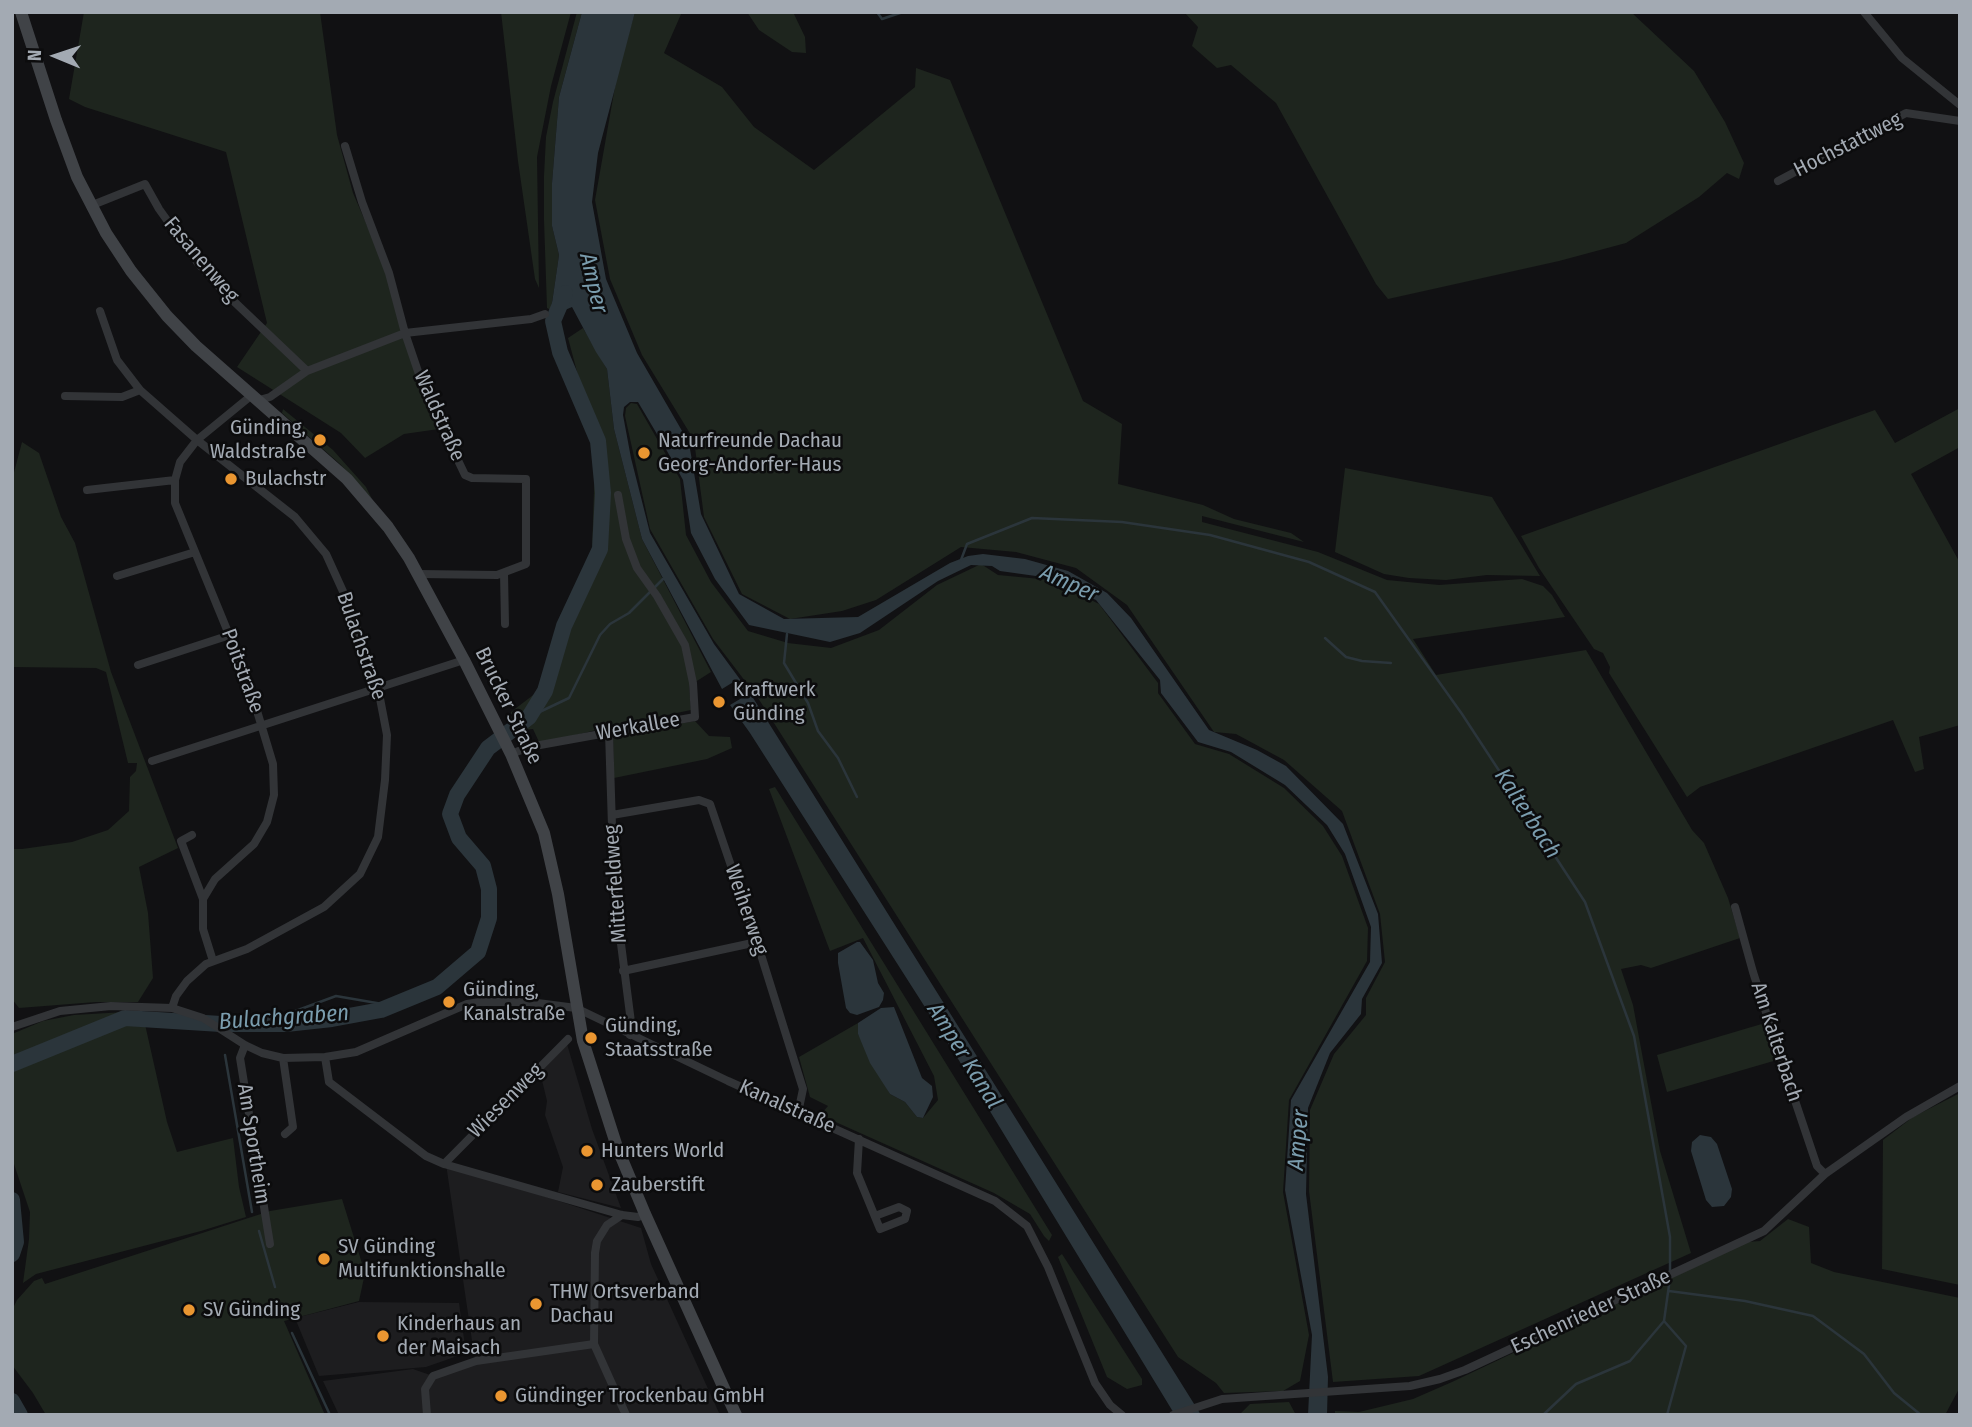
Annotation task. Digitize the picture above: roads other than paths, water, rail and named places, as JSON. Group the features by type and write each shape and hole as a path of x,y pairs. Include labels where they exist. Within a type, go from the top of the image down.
{"main road":[{"name":"Brucker Straße","path":"21,12 56,120 90,206 131,271 167,316 196,346 347,479 388,527 419,574 464,660 509,749 540,822 552,863 576,1008 617,1147 736,1415"}],"street":[{"path":"1864,12 1902,58 1960,105"},
{"name":"Hochstattweg","path":"1779,181 1906,113 1960,121"},
{"name":"Waldstraße","path":"345,146 362,202 389,273 424,389 465,475 472,478 526,479 526,564 504,573"},
{"name":"Fasanenweg","path":"90,206 145,184 159,209 197,262 223,291 307,371"},
{"name":"Bulachstraße","path":"100,310 117,360 140,390 197,440 295,517 326,554 346,598 379,688 387,735 378,837 363,870 324,907 247,949 206,964 187,981 176,996 172,1008"},
{"path":"88,490 175,480 180,462 197,440 256,398 270,397 307,371 405,333 545,314"},
{"path":"65,396 122,397 140,390"},
{"name":"Poitstraße","path":"175,480 175,503 230,635 262,726 274,775 274,795 267,822 254,844 215,879 203,899"},
{"name":"Werkallee","path":"509,749 695,717 693,683 685,645 637,568 626,538 618,495"},
{"path":"117,576 195,552"},
{"path":"419,574 504,573 505,624"},
{"path":"138,665 230,635"},
{"path":"152,761 464,660"},
{"name":"Mitterfeldweg","path":"609,732 614,889 632,1030 630,1035"},
{"name":"Weiherweg","path":"612,815 699,800 710,804 803,1089 798,1113"},
{"path":"192,835 181,841 203,899 203,929 213,961"},
{"name":"Am Kalterbach","path":"1735,907 1752,971 1789,1084 1817,1166 1825,1174"},
{"path":"623,971 757,942"},
{"name":"Kanalstraße","path":"283,1058 325,1057 356,1052 467,1004 530,1002 576,1008 798,1113 995,1201 1027,1226 1048,1267 1095,1383 1110,1405 1122,1415"},
{"path":"12,1027 60,1011 111,1006 172,1008 203,1018 245,1045 283,1058 293,1127 285,1133"},
{"name":"Wiesenweg","path":"444,1164 568,1039"},
{"name":"Am Sportheim","path":"245,1045 240,1058 270,1244"},
{"path":"325,1057 329,1082 426,1156 444,1164 622,1215 638,1217 645,1214"},
{"name":"Eschenrieder Straße","path":"1173,1415 1222,1399 1410,1386 1440,1379 1764,1231 1825,1174 1906,1117 1960,1086"},
{"path":"859,1139 857,1173 875,1216"},
{"path":"622,1215 607,1225 597,1241 594,1344 626,1415"},
{"path":"427,1415 425,1389 433,1376 475,1361 594,1344"}],"water":[{"path":"582,12 635,12 598,153 592,202 606,279 637,353 689,443 701,514 739,594 784,619 858,617 950,563 968,556 983,554 1025,559 1068,571 1107,593 1131,618 1209,730 1257,750 1286,766 1343,824 1378,914 1382,963 1362,999 1361,1014 1330,1053 1308,1108 1306,1194 1328,1377 1327,1415 1308,1415 1312,1335 1285,1190 1291,1100 1370,962 1371,927 1345,854 1327,825 1285,785 1231,752 1198,742 1161,693 1160,680 1096,600 1043,577 1000,571 992,566 971,565 938,581 860,633 830,642 749,625 715,579 691,533 683,480 667,451 638,402 630,402 624,407 631,458 650,533 714,644 750,693 1201,1415 1175,1415 960,1062 730,705 745,696 735,681 722,689 642,539 614,429 607,369 572,307 558,313 551,310 559,255 552,226 552,183 559,97"},
{"path":"860,942 873,960 878,983 884,993 879,1007 857,1015 846,1008 838,953"},
{"path":"894,1007 922,1078 932,1086 933,1097 923,1118 917,1117 905,1102 890,1094 870,1063 858,1034 858,1023 881,1008"},
{"path":"1700,1135 1711,1137 1717,1144 1732,1189 1731,1197 1724,1206 1712,1207 1706,1200 1691,1151 1692,1142"}],"waterway":[{"path":"877,12 882,19 903,12"},
{"name":"Bulachgraben","path":"12,1064 125,1018 221,1024 286,1024 381,1010 437,987 478,952 489,918 489,889 483,866 459,838 450,814 457,795 488,748 529,717 545,691 564,626 600,549 603,493 598,441 560,352 553,321 565,293"},
{"name":"Kalterbach","path":"961,560 967,544 1032,518 1122,522 1210,535 1309,562 1375,592 1462,714 1585,902 1634,1036 1670,1237 1670,1271"},
{"name":"Bulachgraben","path":"529,717 569,698 600,635 610,624 629,613 663,579"},
{"path":"787,634 784,663 808,703 818,731 838,758 857,797"},
{"path":"1325,638 1346,657 1391,663"},
{"path":"286,1024 290,1013 336,996 394,1006"},
{"path":"225,1055 252,1212"},
{"path":"12,1200 16,1242 12,1254"},
{"path":"259,1231 275,1287"},
{"name":"Kalterbach","path":"1543,1415 1576,1384 1630,1361 1664,1321 1670,1278"},
{"path":"1669,1291 1745,1301 1813,1316 1864,1354 1894,1393 1921,1415"},
{"path":"1664,1321 1686,1346 1667,1415"},
{"path":"292,1333 330,1415"},
{"path":"12,1401 20,1415"}],"place":[{"name":"Günding, Waldstraße","path":"320,440"},
{"name":"Naturfreunde Dachau Georg-Andorfer-Haus","path":"644,453"},
{"name":"Bulachstr","path":"231,479"},
{"name":"Kraftwerk Günding","path":"719,702"},
{"name":"Günding, Kanalstraße","path":"449,1002"},
{"name":"Günding, Staatsstraße","path":"591,1038"},
{"name":"Hunters World","path":"587,1151"},
{"name":"Zauberstift","path":"597,1185"},
{"name":"SV Günding Multifunktionshalle","path":"324,1259"},
{"name":"THW Ortsverband Dachau","path":"536,1304"},
{"name":"SV Günding","path":"189,1310"},
{"name":"Kinderhaus an der Maisach","path":"383,1336"},
{"name":"Gündinger Trockenbau GmbH","path":"501,1396"}],"water label":[{"name":"Amper","path":"593,283"},
{"name":"Amper","path":"1069,584"},
{"name":"Amper Kanal","path":"964,1056"},
{"name":"Amper","path":"1299,1140"}]}
